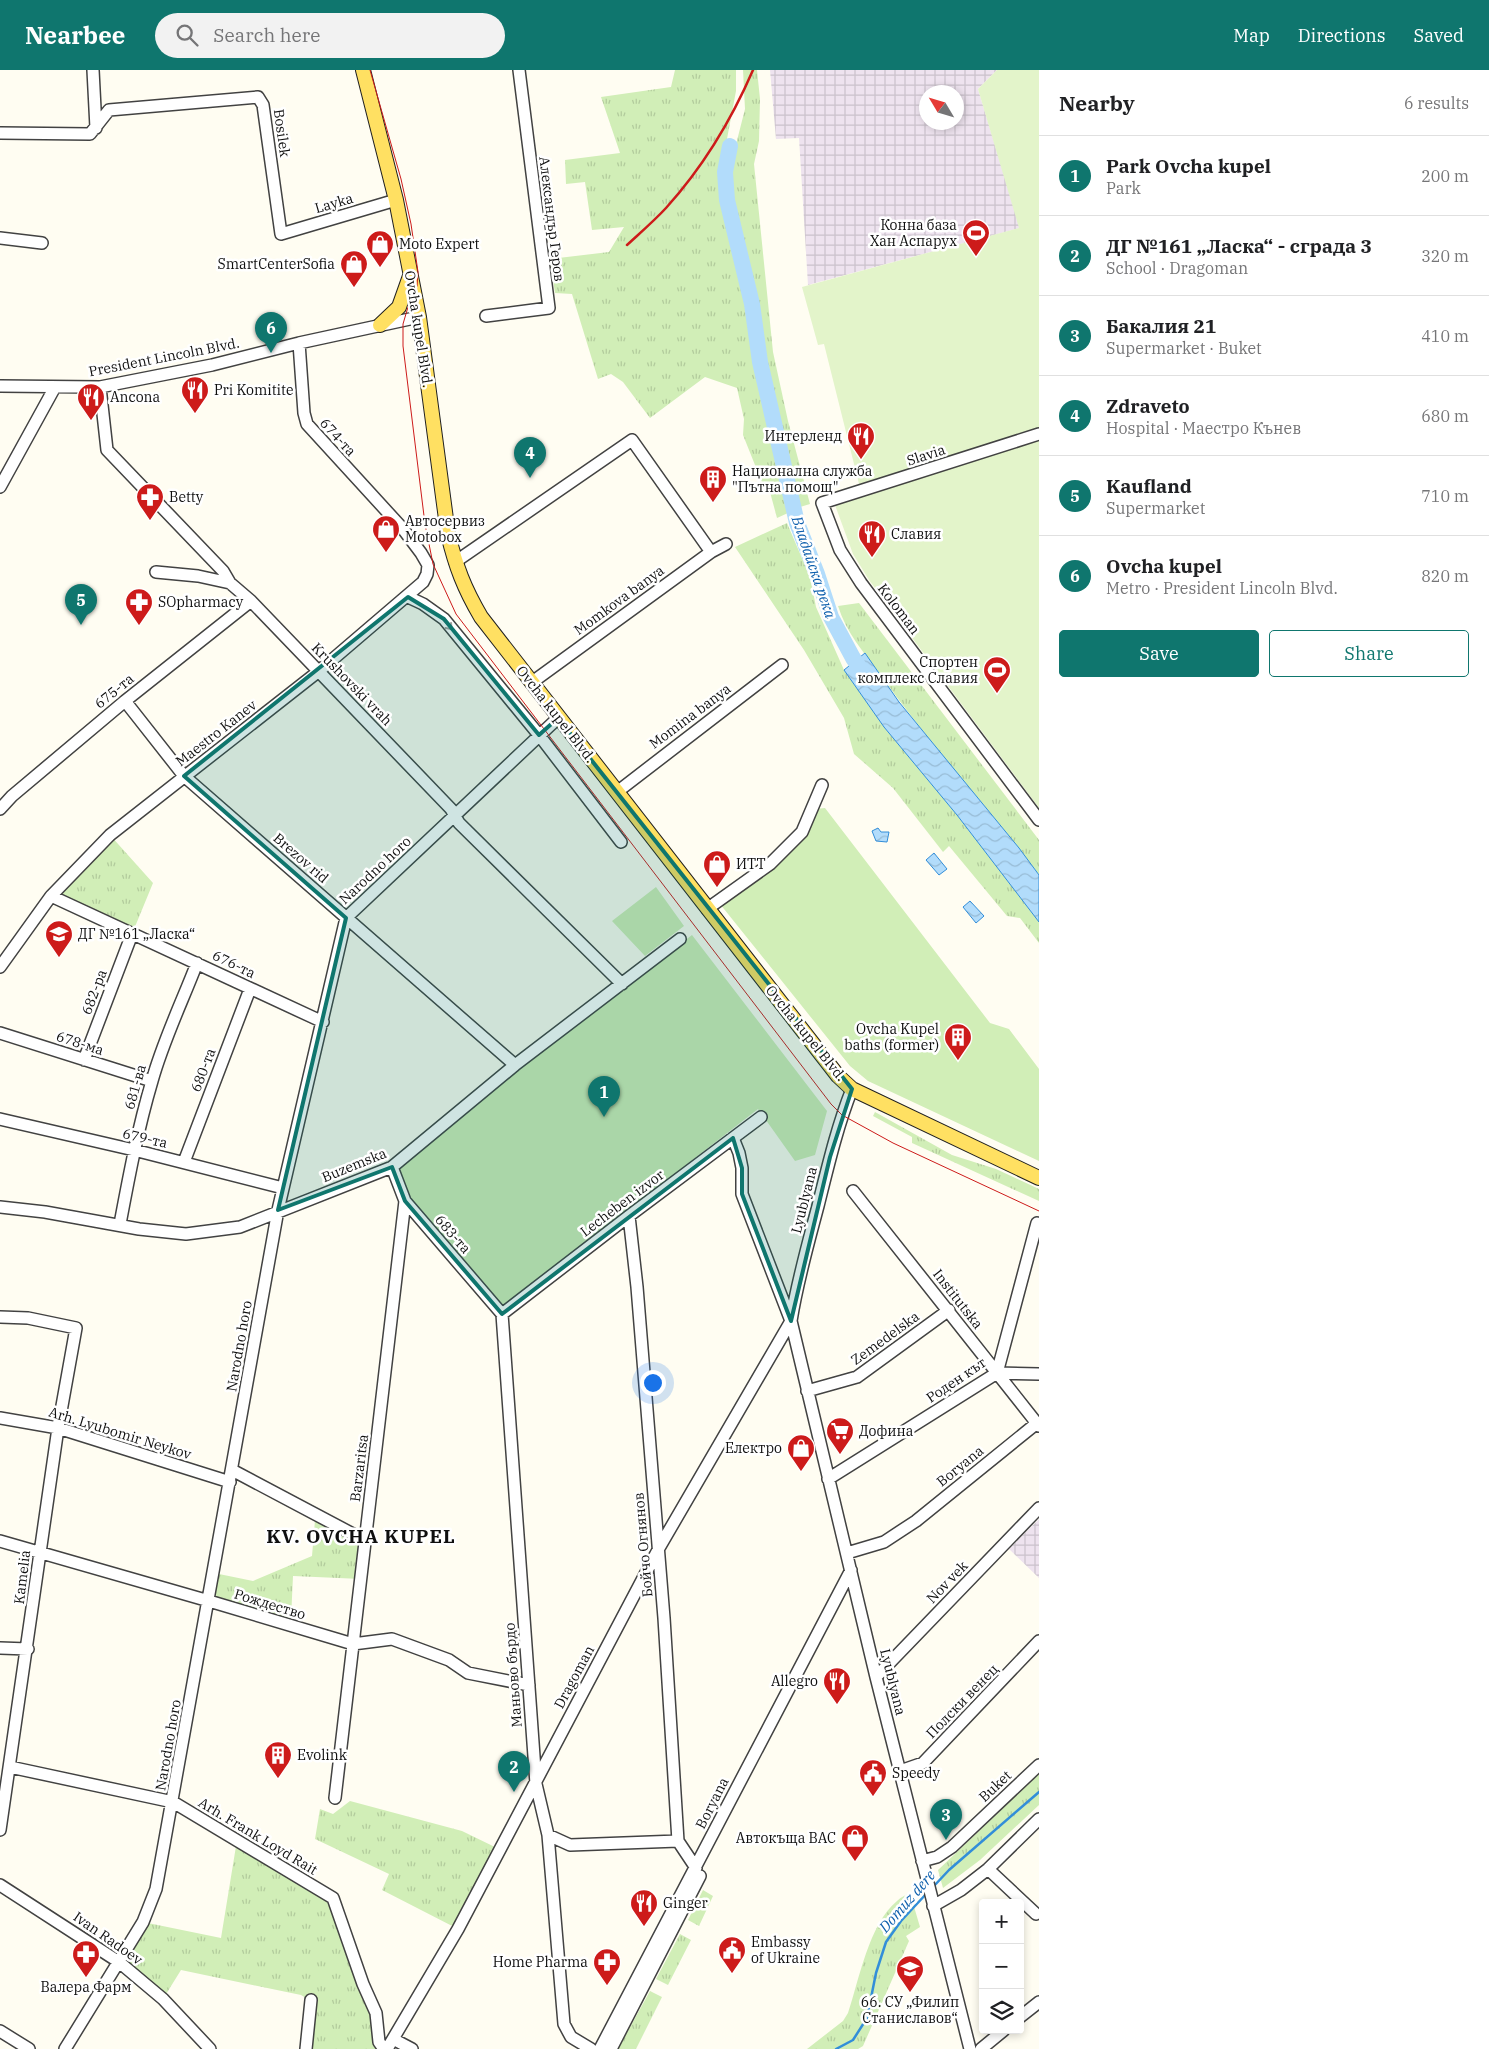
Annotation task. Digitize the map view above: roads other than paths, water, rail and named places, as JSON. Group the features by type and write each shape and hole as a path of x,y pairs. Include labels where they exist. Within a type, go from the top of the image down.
{"main road":[{"name":"Ovcha kupel Blvd.","path":"363,70 396,200 419,317 448,534 454,562 465,590 481,617 838,1076 852,1089 1039,1178"},
{"path":"380,325 399,307 411,275"}],"street":[{"path":"92,70 96,128"},
{"name":"Александър Геров","path":"486,316 549,308 519,70"},
{"name":"Bosilek","path":"95,112 253,96 260,99 263,105 280,234"},
{"path":"0,133 90,134 110,110"},
{"name":"Layka","path":"280,234 396,200"},
{"path":"0,238 42,243"},
{"name":"President Lincoln Blvd.","path":"0,386 100,387 212,365 300,343 419,317"},
{"name":"674-та","path":"300,343 304,413 307,424 402,528"},
{"path":"0,487 55,387"},
{"name":"Krushovski vrah","path":"100,387 106,450 223,570 230,583 250,600 451,809 459,823 622,984"},
{"name":"Slavia","path":"822,503 1039,434"},
{"path":"454,562 632,440 711,552"},
{"name":"Koloman","path":"822,503 840,550 861,583 1039,820"},
{"name":"Maestro Kanev","path":"0,966 52,896 110,835 319,671 408,597 423,582 428,564 422,553 402,528"},
{"name":"Momkova banya","path":"531,683 711,552 726,544"},
{"path":"156,572 198,576 230,583"},
{"path":"408,597 424,604 444,619 539,735 621,842"},
{"name":"675-та","path":"0,809 12,796 125,701 250,600"},
{"name":"Momina banya","path":"616,792 782,665"},
{"name":"Brezov rid","path":"125,701 184,776 515,1065"},
{"name":"Narodno horo","path":"65,2049 143,1922 156,1889 278,1210 346,918 558,718"},
{"path":"707,910 770,864 802,832 822,785"},
{"name":"676-та","path":"52,896 322,1022"},
{"name":"682-ра","path":"84,1060 132,934"},
{"name":"Buzemska","path":"0,1207 120,1224 139,1229 186,1234 240,1227 278,1210 392,1168 515,1065 680,939"},
{"name":"681-ва","path":"120,1224 134,1150 152,1081 165,1041 197,963"},
{"name":"680-та","path":"184,1162 250,988"},
{"name":"678-ма","path":"0,1033 152,1081"},
{"name":"Lyublyana","path":"791,1321 796,1292 830,1157 842,1115 852,1089"},
{"name":"Lecheben izvor","path":"502,1314 628,1216 761,1117"},
{"name":"679-та","path":"0,1119 184,1162 283,1188"},
{"name":"Lyublyana","path":"733,1138 742,1168 742,1194 791,1321 876,1677 970,2049"},
{"name":"683-та","path":"392,1168 405,1201 502,1314"},
{"name":"Institutska","path":"853,1191 1038,1424"},
{"name":"Barzaritsa","path":"335,1798 405,1201"},
{"name":"Бойчо Огнянов","path":"628,1216 638,1286 659,1548 678,1841 696,1868"},
{"name":"Роден кът","path":"828,1479 997,1373 1010,1317 1037,1223"},
{"name":"Zemedelska","path":"807,1391 857,1377 949,1310"},
{"name":"Маньово бърдо","path":"502,1314 536,1784 548,1835 564,2024 572,2037 591,2049"},
{"name":"Kamelia","path":"0,1317 28,1318 76,1328 58,1428 28,1649 0,1830"},
{"name":"Dragoman","path":"388,2046 458,1929 659,1548 791,1321"},
{"path":"997,1373 1039,1374"},
{"name":"Arh. Lyubomir Neykov","path":"0,1418 58,1428 230,1482"},
{"name":"Boryana","path":"847,1553 884,1542 916,1521 1038,1424"},
{"path":"232,1470 366,1541"},
{"name":"Nov vek","path":"876,1677 1039,1508"},
{"name":"Рождество","path":"0,1541 353,1644 392,1639 449,1660 462,1670 474,1674 529,1684"},
{"name":"Boryana","path":"600,2049 852,1576"},
{"name":"Boryana","path":"611,2049 852,1576"},
{"name":"Полски венец","path":"900,1771 923,1763 1039,1641"},
{"path":"0,1648 28,1649"},
{"name":"Buket","path":"922,1861 937,1857 952,1847 1039,1765"},
{"name":"Arh. Frank Loyd Rait","path":"10,1767 173,1802 334,1898 363,1984 376,2013 379,2042 388,2046"},
{"path":"932,1903 961,1890 988,1869 1039,1819"},
{"path":"548,1835 570,1845 678,1841"},
{"path":"988,1869 1036,1914"},
{"name":"Ivan Radoev","path":"0,1885 119,1962 163,1999 210,2049"},
{"path":"306,2049 310,2000"},
{"path":"1024,2014 1039,2002"},
{"path":"0,2031 29,2049"},
{"path":"981,2049 999,2034"},
{"path":"388,2046 412,2049"}],"water":[{"path":"865,653 899,702 1039,875 1039,922 957,815 884,727 844,670"},
{"path":"878,828 881,832 889,832 887,842 876,841 872,831"},
{"path":"934,853 947,869 939,875 926,860"},
{"path":"970,901 984,916 976,923 963,907"}],"waterway":[{"name":"Владайска река","path":"730,146 725,172 727,200 752,304 760,362 797,523 831,617 853,658 867,679"},
{"name":"Domuz dere","path":"933,1887 949,1870 1039,1792"},
{"name":"Domuz dere","path":"836,2049 853,2040 867,2018 876,1973 886,1942 901,1921 927,1893"}],"tram line":[{"path":"370,70 401,179 411,224 418,272 417,286 403,324 403,346 425,524 433,564 456,614 831,1104 842,1115 893,1143 1039,1211"}],"railway":[{"path":"627,245 666,208 704,160 726,125 753,70"}],"place":[{"name":"Конна база Хан Аспарух","path":"976,257"},
{"name":"Moto Expert","path":"380,268"},
{"name":"SmartCenterSofia","path":"354,288"},
{"name":"Ovcha kupel","path":"271,353"},
{"name":"Pri Komitite","path":"195,414"},
{"name":"Ancona","path":"91,421"},
{"name":"Интерленд","path":"861,460"},
{"name":"Zdraveto","path":"530,478"},
{"name":"Национална служба \"Пътна помощ\"","path":"713,503"},
{"name":"Betty","path":"150,521"},
{"name":"Автосервиз Motobox","path":"386,553"},
{"name":"Славия","path":"872,558"},
{"name":"Kaufland","path":"81,625"},
{"name":"SOpharmacy","path":"139,626"},
{"name":"Спортен комплекс Славия","path":"997,694"},
{"name":"ИТТ","path":"717,888"},
{"name":"ДГ №161 „Ласка“","path":"59,958"},
{"name":"Ovcha Kupel baths (former)","path":"958,1061"},
{"name":"Park Ovcha kupel","path":"604,1117"},
{"name":"Дофина","path":"840,1455"},
{"name":"Електро","path":"801,1472"},
{"name":"Allegro","path":"837,1705"},
{"name":"Evolink","path":"278,1779"},
{"name":"ДГ №161 „Ласка“ - сграда 3","path":"514,1792"},
{"name":"Speedy","path":"873,1797"},
{"name":"Бакалия 21","path":"946,1840"},
{"name":"Автокъща ВАС","path":"855,1862"},
{"name":"Ginger","path":"644,1927"},
{"name":"Embassy of Ukraine","path":"732,1974"},
{"name":"Валера Фарм","path":"86,1978"},
{"name":"Home Pharma","path":"607,1986"},
{"name":"66. СУ „Филип Станиславов“","path":"910,1993"}],"district":[{"name":"KV. OVCHA KUPEL","path":"361,1536"}]}
